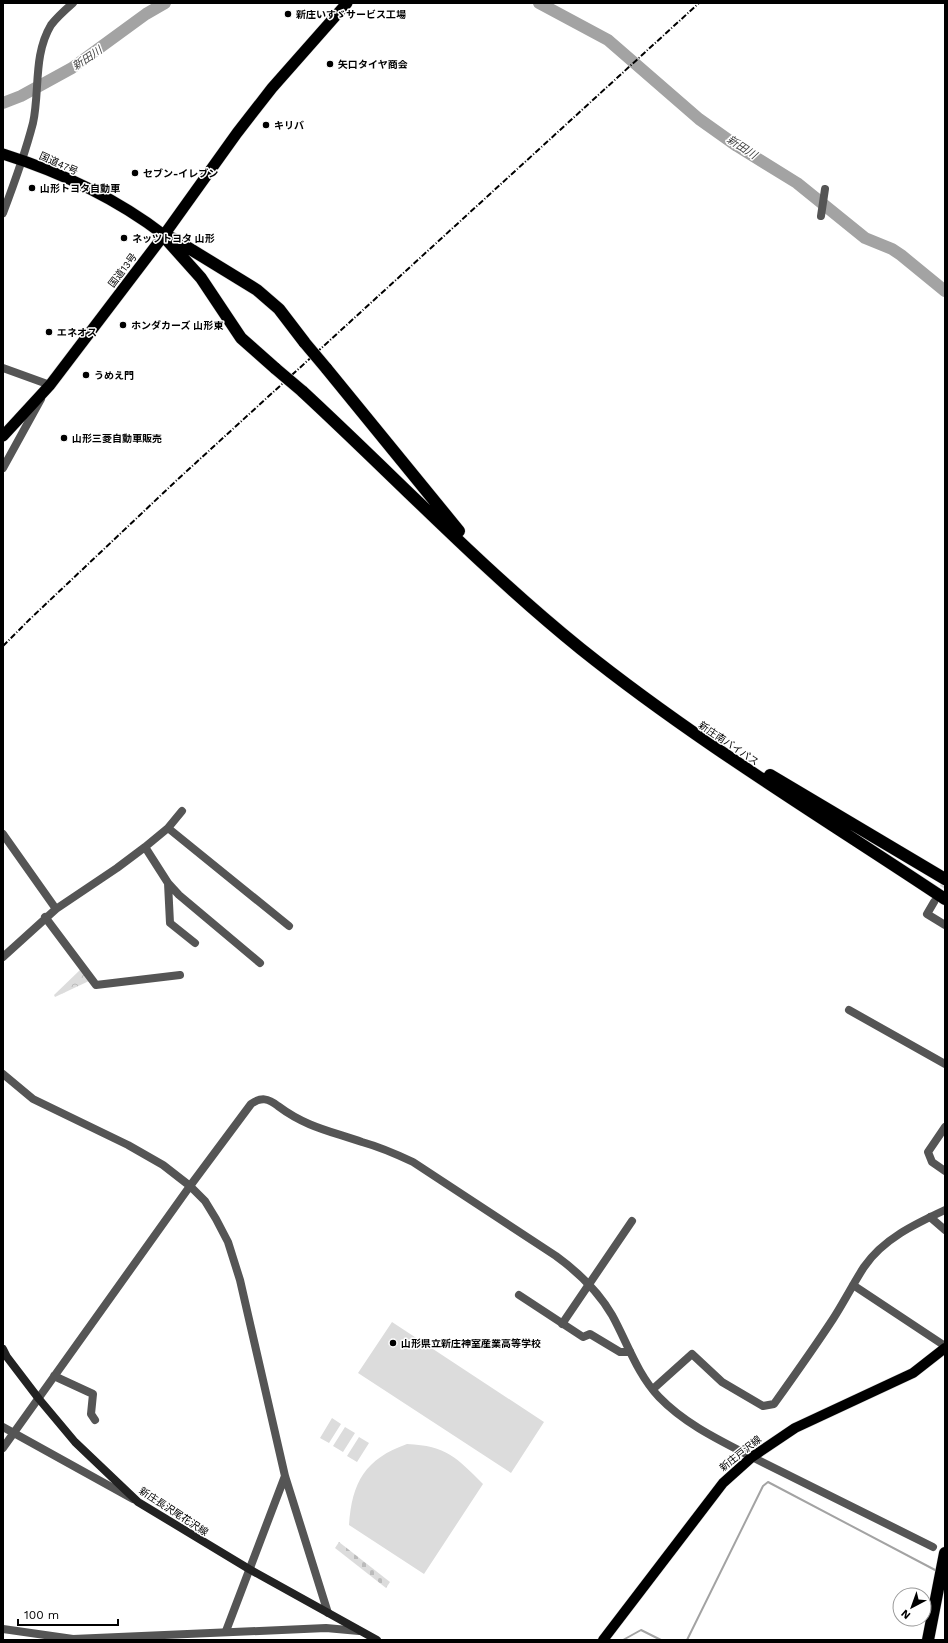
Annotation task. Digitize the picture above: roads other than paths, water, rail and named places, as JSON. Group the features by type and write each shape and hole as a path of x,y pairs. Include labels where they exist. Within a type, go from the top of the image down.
{"highway":[{"name":"国道13号","path":"3,436 49,387 164,236 237,133 272,88 347,3"},
{"name":"国道47号","path":"3,154 23,160 86,188 121,207 164,236"},
{"path":"164,236 174,239 257,290 279,309 452,524 480,556 513,589"},
{"path":"164,236 201,278 241,338 302,391 446,529 513,589"},
{"name":"新庄南バイパス","path":"513,589 611,669 707,741"},
{"path":"707,741 843,831 941,903"},
{"path":"707,741 945,879"},
{"path":"707,741 803,812 941,903"},
{"path":"928,1640 945,1553"}],"main road":[{"name":"新庄長沢尾花沢線","path":"3,1349 39,1399 76,1442 138,1502 249,1570 362,1631 374,1639"},
{"name":"新庄戸沢線","path":"603,1640 723,1483 752,1457 795,1428 824,1413 913,1374 945,1349"}],"street":[{"path":"3,212 23,160 33,122 38,69 45,39 52,25 73,3"},
{"path":"821,216 825,189"},
{"path":"3,368 49,387 3,468"},
{"path":"3,956 45,917 145,847 168,828 182,811"},
{"path":"168,828 289,926"},
{"path":"3,834 56,909"},
{"path":"145,847 168,883 179,896 260,963"},
{"path":"168,883 170,923 195,943"},
{"path":"941,903 927,914 945,925"},
{"path":"45,917 96,985 180,975"},
{"path":"849,1010 945,1064"},
{"path":"3,1074 33,1100 128,1145 163,1165 190,1186 204,1201 228,1242 240,1280 285,1476 328,1613"},
{"path":"3,1448 190,1186 251,1104 257,1099 263,1098 273,1102 288,1113 314,1127 390,1151 413,1162 556,1256 577,1272 599,1295 612,1315 630,1352 653,1389 680,1417 704,1432 752,1457 933,1547"},
{"path":"945,1127 928,1152 932,1162 945,1170"},
{"path":"653,1389 692,1354 722,1382 763,1406 774,1404 833,1319 865,1266 886,1244 914,1224 945,1210"},
{"path":"930,1217 945,1230"},
{"path":"562,1324 632,1221"},
{"path":"853,1285 945,1349"},
{"path":"519,1295 582,1338 590,1334 620,1352 630,1352"},
{"path":"54,1376 92,1394 91,1414 94,1420"},
{"path":"3,1427 94,1479 138,1502"},
{"path":"226,1632 285,1476"},
{"path":"3,1629 73,1640 121,1639 226,1632 326,1628 362,1631"}],"waterway":[{"name":"新田川","path":"3,103 21,96 72,68 146,14 165,3"},
{"name":"新田川","path":"539,3 608,40 699,119 737,146 797,183 865,238 892,249 901,255 945,291"},
{"path":"687,1640 763,1486 768,1482 937,1571"},
{"path":"623,1640 641,1630 661,1640"}],"tunnel":[{"path":"937,898 945,885"}],"railway":[{"path":"3,646 177,480 699,3"}],"place":[{"name":"新庄いすゞサービス工場","path":"288,14"},
{"name":"矢口タイヤ商会","path":"330,64"},
{"name":"キリバ","path":"266,125"},
{"name":"セブン-イレブン","path":"135,173"},
{"name":"山形トヨタ自動車","path":"32,188"},
{"name":"ネッツトヨタ 山形","path":"124,238"},
{"name":"ホンダカーズ 山形東","path":"123,325"},
{"name":"エネオス","path":"49,332"},
{"name":"うめえ門","path":"86,375"},
{"name":"山形三菱自動車販売","path":"64,438"},
{"name":"山形県立新庄神室産業高等学校","path":"393,1343"}]}
